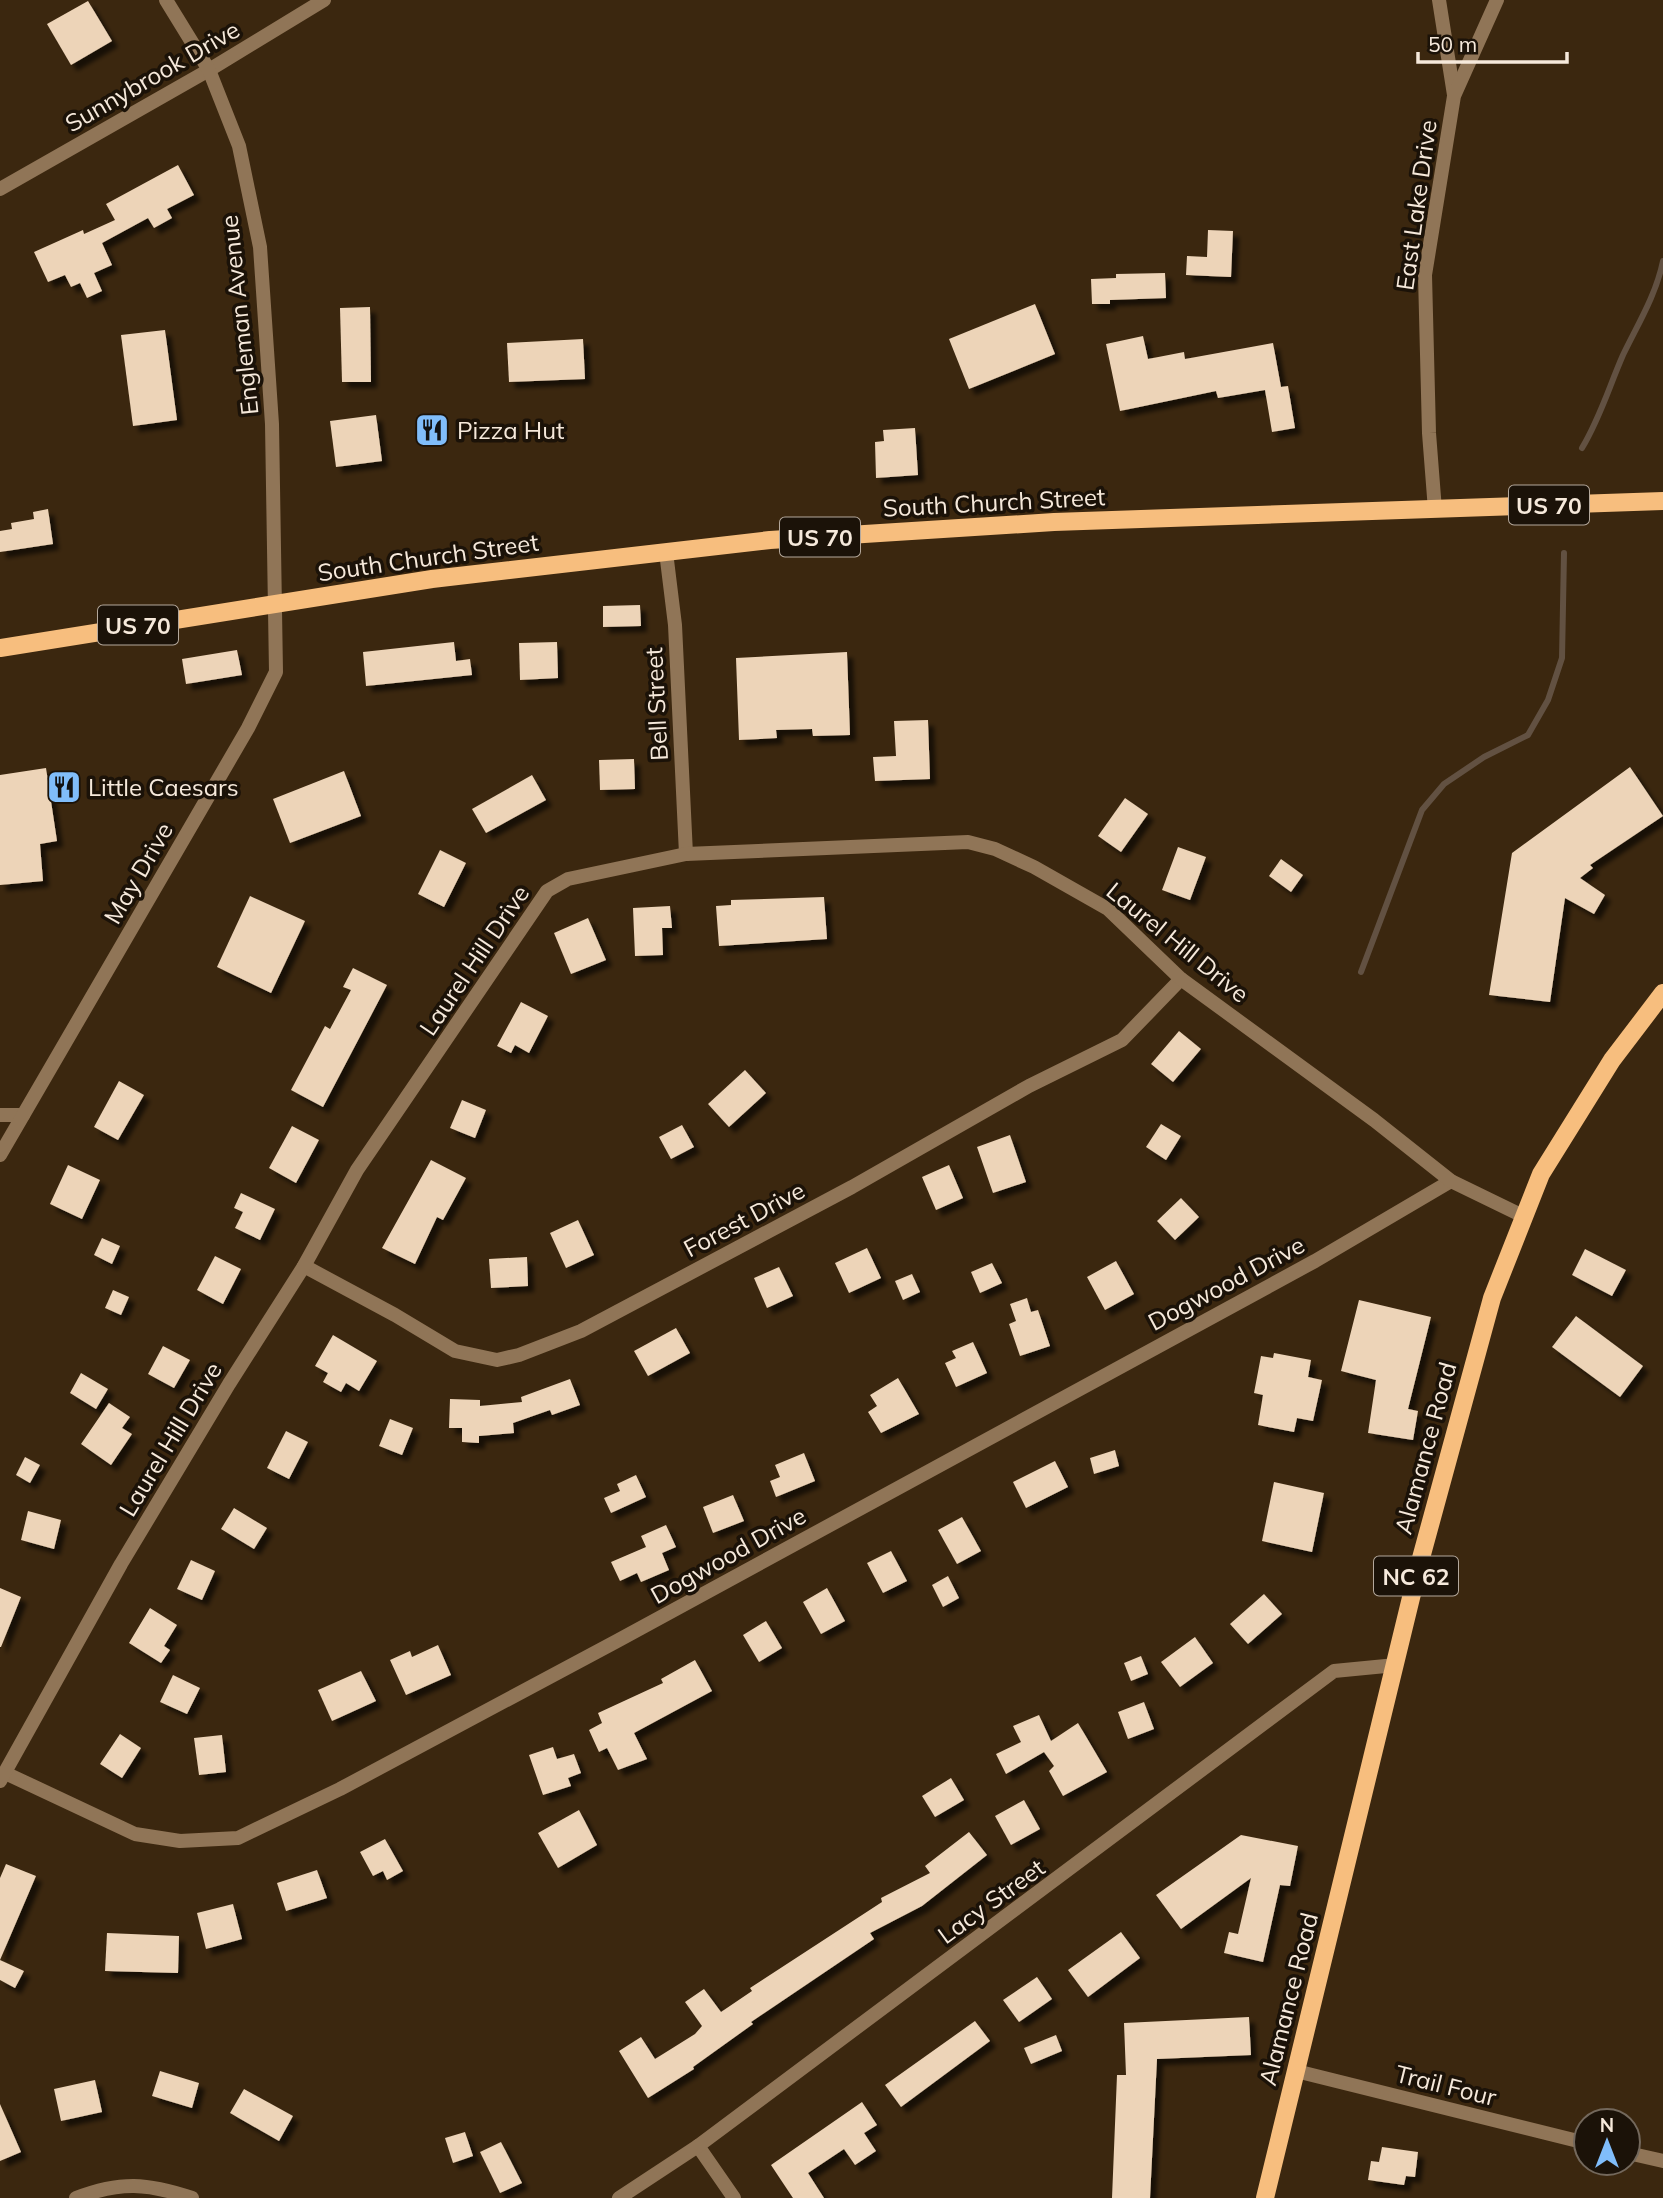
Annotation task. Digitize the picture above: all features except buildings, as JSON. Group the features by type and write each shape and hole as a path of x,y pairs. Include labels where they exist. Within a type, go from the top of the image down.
{"main road":[{"name":"South Church Street","path":"0,648 432,579 770,540 1054,522 1663,501"},
{"name":"Alamance Road","path":"1265,2198 1421,1557 1486,1320 1541,1174 1580,1107 1625,1041 1663,993"}],"street":[{"name":"Engleman Avenue","path":"166,0 209,70 239,146 260,247 272,424 276,603"},
{"name":"Sunnybrook Drive","path":"0,189 209,70 324,0"},
{"path":"1439,0 1454,96"},
{"name":"East Lake Drive","path":"1435,510 1429,433 1426,275 1454,96 1497,0"},
{"name":"Bell Street","path":"666,552 675,625 686,854"},
{"name":"May Drive","path":"0,1155 248,728 276,672 276,603"},
{"name":"Laurel Hill Drive","path":"3,1777 121,1564 229,1384 304,1266 357,1170 547,891 568,880 686,854 968,842 995,849 1108,909 1181,979 1374,1120 1451,1181 1523,1216"},
{"name":"Forest Drive","path":"304,1266 395,1314 455,1351 497,1360 519,1355 594,1325 852,1187 1029,1086 1122,1040 1181,979"},
{"path":"0,1115 23,1115"},
{"name":"Dogwood Drive","path":"3,1777 135,1834 180,1841 238,1838 340,1789 617,1642 1315,1261 1451,1181"},
{"name":"Lacy Street","path":"619,2198 698,2146 1335,1671 1396,1665"},
{"name":"Trail Four","path":"1296,2071 1572,2140"},
{"path":"698,2146 734,2198"},
{"path":"1642,2156 1663,2161"},
{"path":"76,2198 120,2185 148,2185 192,2198"}],"waterway":[{"path":"1582,448 1651,298 1663,261"},
{"path":"1361,972 1422,810 1444,784 1484,757 1528,735 1548,700 1562,658 1564,553"}],"place":[{"name":"Pizza Hut","path":"432,430"},
{"name":"Little Caesars","path":"64,787"}]}
